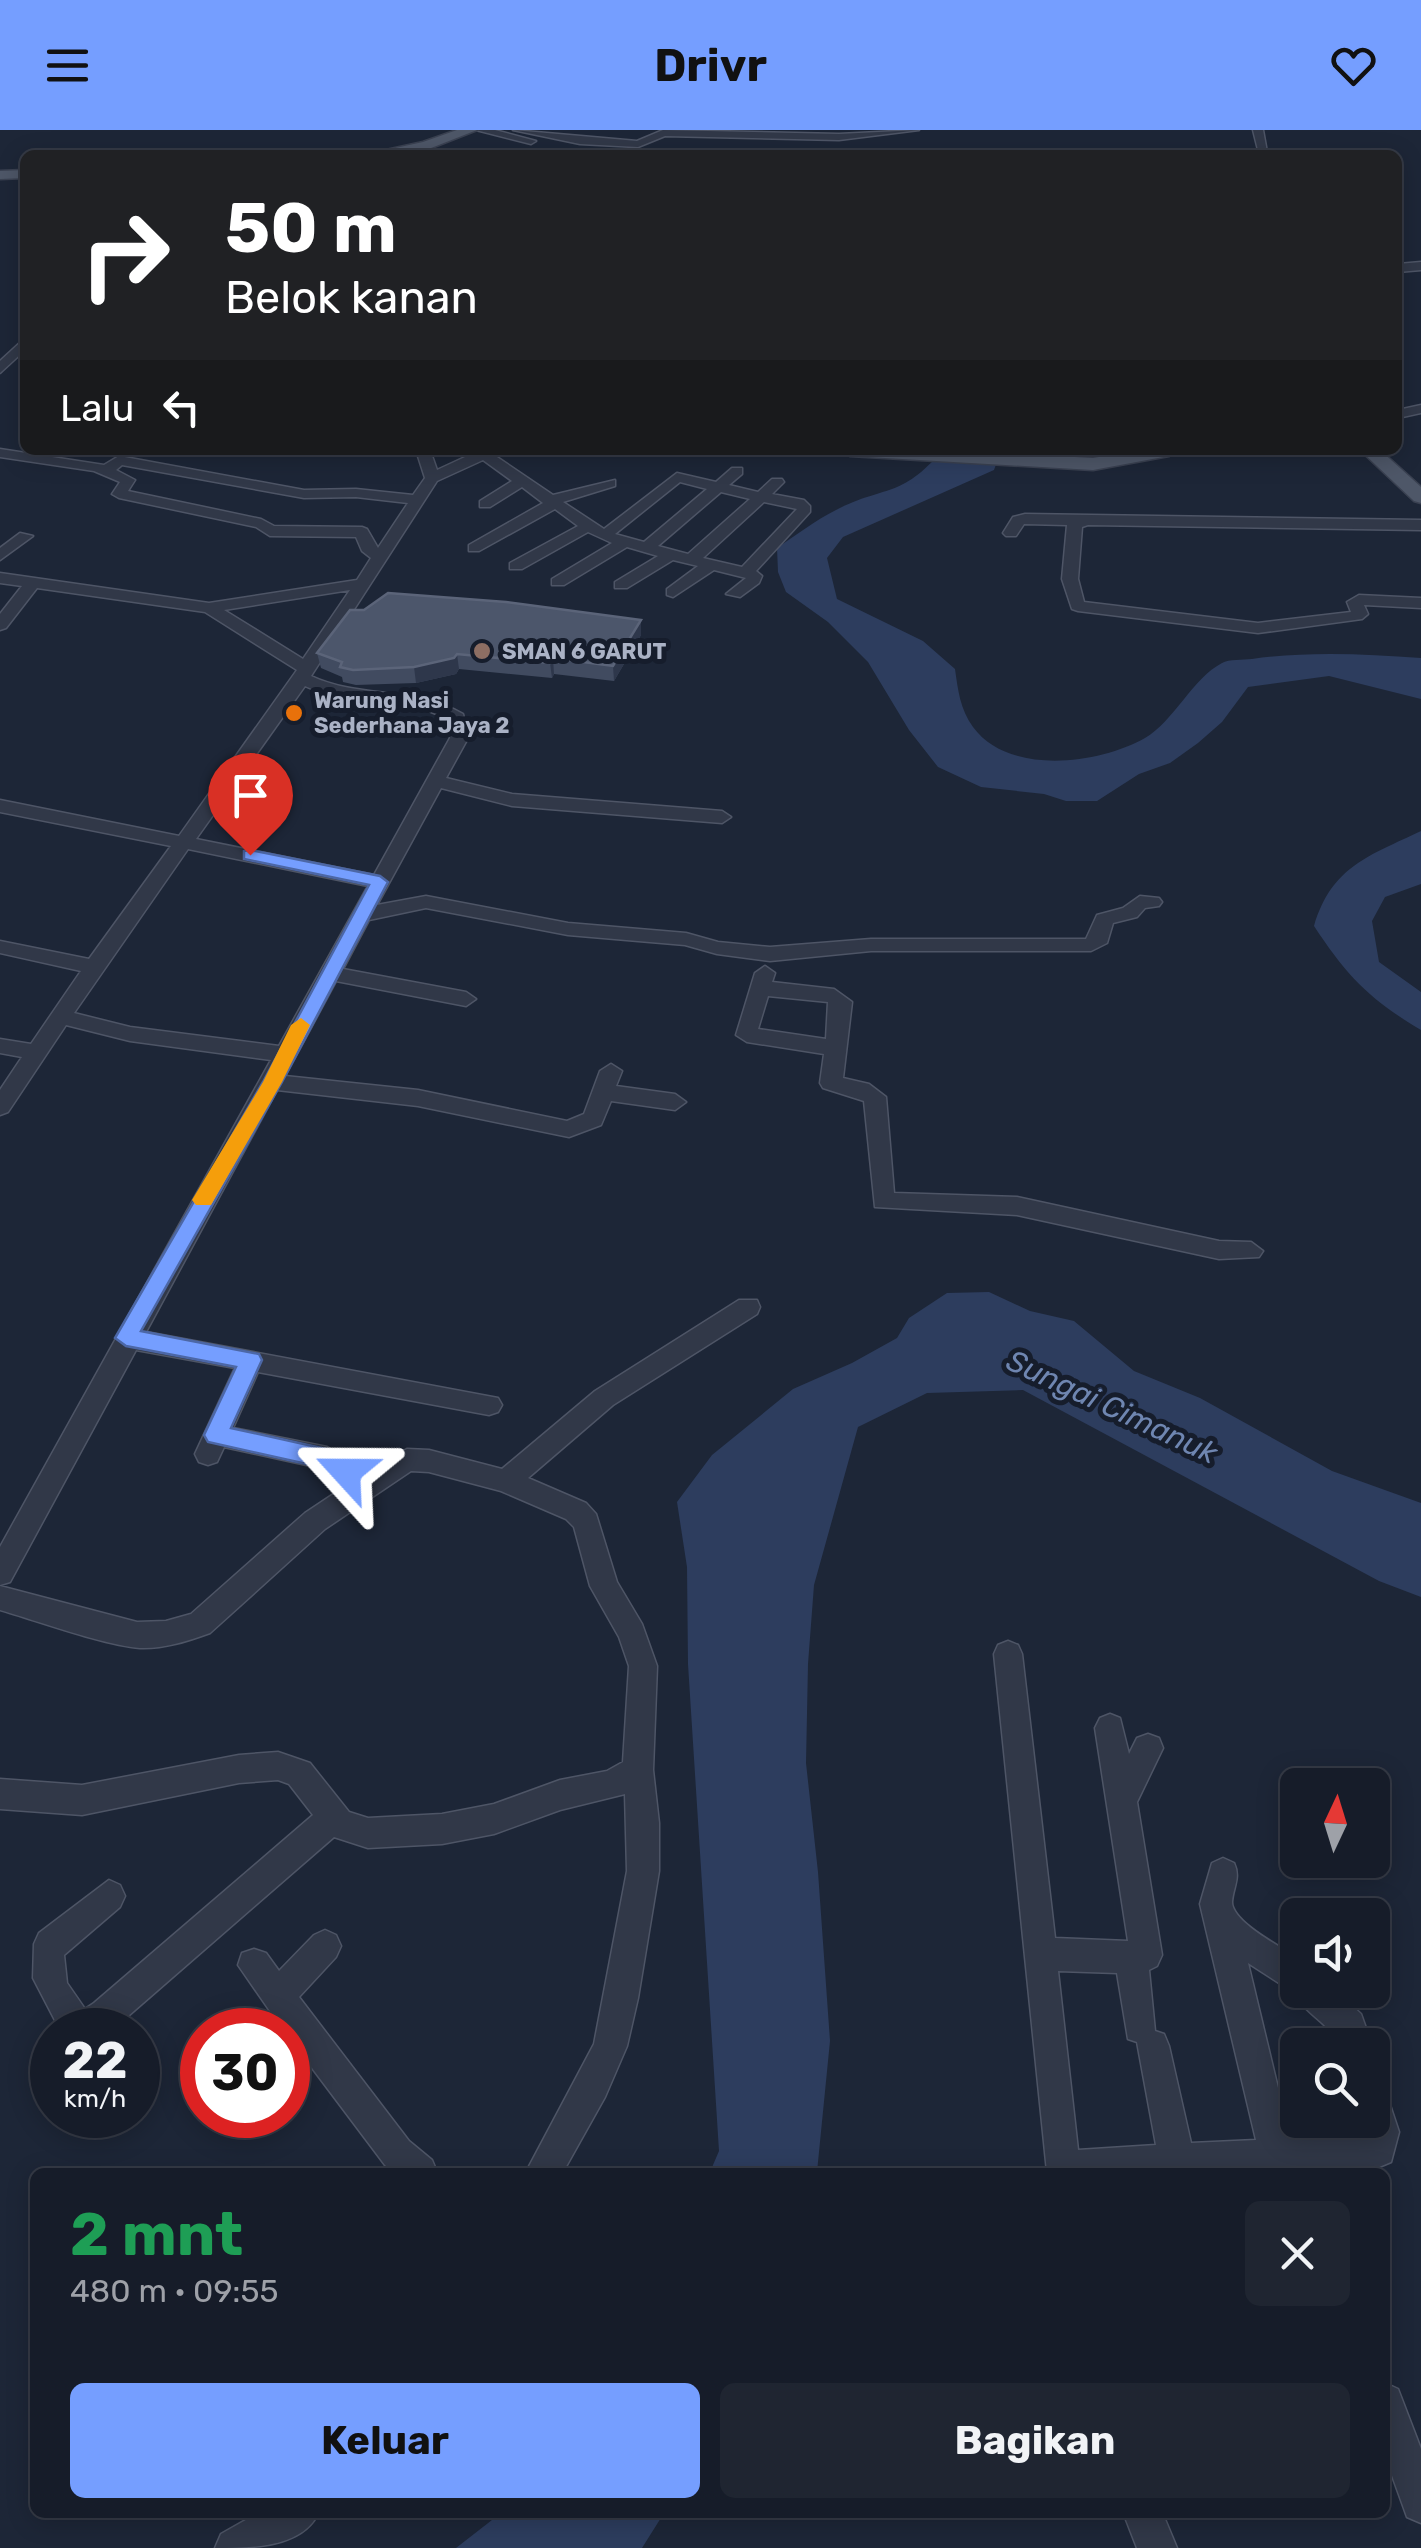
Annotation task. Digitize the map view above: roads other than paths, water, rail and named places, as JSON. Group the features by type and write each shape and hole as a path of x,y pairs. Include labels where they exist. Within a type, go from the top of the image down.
{"main road":[{"path":"401,150 426,146 470,130"},
{"path":"936,455 1109,463 1146,455"},
{"path":"1376,455 1421,496"}],"street":[{"path":"481,130 572,150"},
{"path":"518,130 580,141 638,144 664,133 876,136 914,130"},
{"path":"1259,134 1263,150"},
{"path":"766,149 772,136"},
{"path":"0,369 20,347"},
{"path":"34,455 119,460 304,494 356,493 418,500"},
{"path":"425,455 432,478"},
{"path":"0,1107 94,967 304,673 378,554 432,478 482,455"},
{"path":"492,455 551,502 604,536 754,576 734,594"},
{"path":"119,460 128,480 119,494 261,524 270,531 362,532 367,548 378,554"},
{"path":"646,549 736,472"},
{"path":"604,536 677,476 799,503 805,509 746,572"},
{"path":"485,504 522,481"},
{"path":"691,560 778,482"},
{"path":"474,548 551,502 610,483"},
{"path":"516,566 582,524 640,505"},
{"path":"1010,533 1018,520 1025,519 1421,525"},
{"path":"1079,521 1070,564 1072,597 1078,606 1258,628 1356,616 1360,613 1355,601 1362,599 1421,602"},
{"path":"0,555 25,536"},
{"path":"558,582 624,542"},
{"path":"621,585 670,555"},
{"path":"673,592 710,564"},
{"path":"0,578 209,608 360,584"},
{"path":"0,624 34,582"},
{"path":"0,1573 24,1535 126,1338 437,781 460,728 457,718 443,707 425,701 333,692 209,608"},
{"path":"437,781 512,800 722,818"},
{"path":"0,806 380,882"},
{"path":"360,916 398,904 426,902 568,928 686,938 770,954 871,944 1091,945 1100,938 1104,919 1130,913 1140,902 1152,902"},
{"path":"0,947 94,967"},
{"path":"770,954 747,1024 749,1037 835,1048"},
{"path":"329,973 466,999"},
{"path":"760,988 840,999 831,1082 861,1089 875,1097 879,1181 885,1202 1017,1206 1219,1250 1251,1251"},
{"path":"61,1017 130,1034 285,1054"},
{"path":"0,1046 36,1052"},
{"path":"272,1082 437,1101 569,1129 592,1119 607,1081 674,1102"},
{"path":"506,1482 604,1398 748,1307"},
{"path":"126,1338 489,1405"},
{"path":"251,1360 212,1444 326,1458 367,1484"},
{"path":"0,1598 138,1635 166,1634 200,1624 316,1521 395,1465 417,1459 506,1482 576,1512 586,1522 604,1586 632,1633 644,1666 638,1770 644,1823 642,1872 622,1998 610,2046 546,2168"},
{"path":"1008,1654 1064,2168"},
{"path":"1038,1954 1146,1956 1110,1728"},
{"path":"1122,1800 1148,1748"},
{"path":"0,1794 82,1800 239,1769 278,1766 299,1773 346,1828 368,1833 442,1829 494,1819 560,1795 612,1785 638,1770"},
{"path":"108,1896 50,1944 46,1954 60,2004 82,2029 106,2015 334,1818"},
{"path":"1223,1874 1216,1904 1277,2155"},
{"path":"1223,1927 1280,1966"},
{"path":"277,1996 325,1946"},
{"path":"1131,1957 1176,2160"},
{"path":"254,1965 396,2153 415,2168"},
{"path":"1330,2008 1350,2028"},
{"path":"1086,2168 1176,2160 1236,2165 1277,2155 1379,2150 1381,2138"},
{"path":"1390,2416 1421,2502"},
{"path":"235,2548 289,2518"},
{"path":"1145,2518 1158,2548"}],"water":[{"path":"938,455 999,455 994,470 843,537 827,558 837,599 923,641 955,669 960,699 973,727 989,743 1009,753 1055,761 1126,747 1155,731 1202,679 1232,660 1315,654 1421,658 1421,699 1329,676 1248,687 1222,722 1198,743 1170,763 1139,774 1097,801 1066,801 1044,794 981,787 938,767 909,730 868,662 828,622 786,592 778,572 777,548 836,510 903,484"},
{"path":"1421,831 1421,884 1385,897 1372,921 1379,962 1421,992 1421,1030 1360,985 1314,926 1331,889 1342,876 1369,856"},
{"name":"Sungai Cimanuk","path":"989,1292 1030,1311 1074,1321 1134,1371 1200,1398 1332,1471 1421,1503 1421,1597 1379,1581 1023,1390 927,1393 858,1427 814,1585 808,1664 806,1763 830,2041 817,2168 712,2168 719,2151 688,1664 687,1567 677,1502 712,1455 793,1389 897,1338 909,1318 947,1293"},
{"path":"495,2518 661,2518 642,2548 456,2548"}],"place":[{"name":"SMAN 6 GARUT","path":"482,651"},
{"name":"Warung Nasi Sederhana Jaya 2","path":"294,713"}]}
